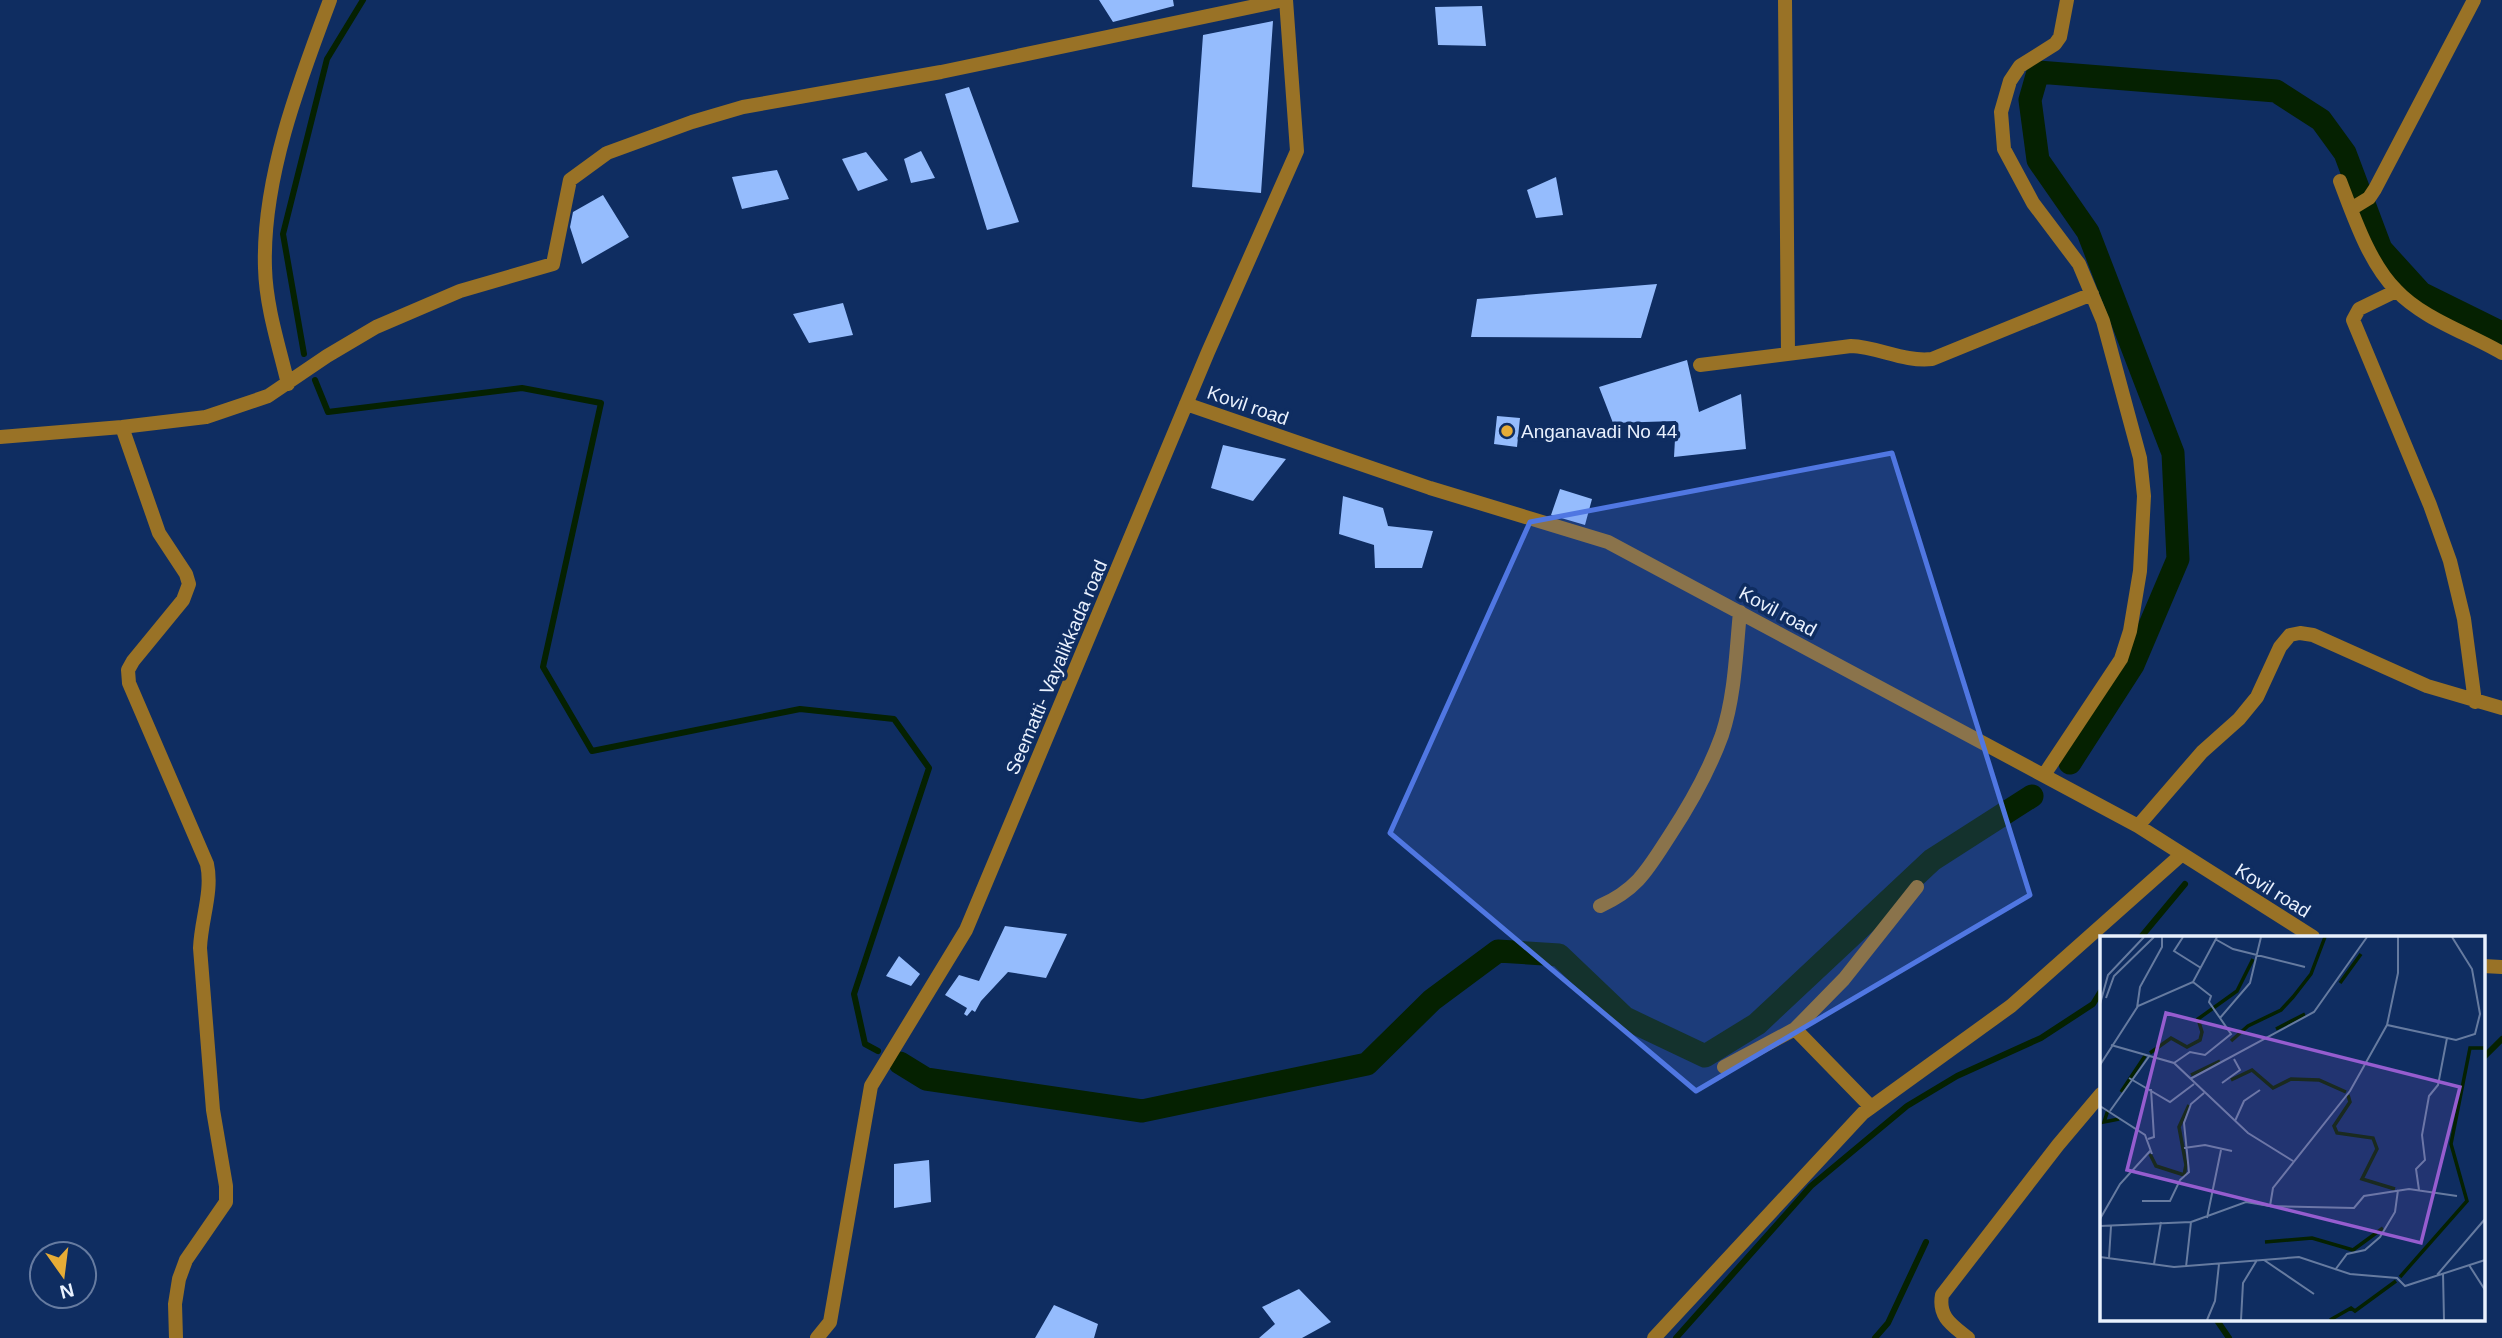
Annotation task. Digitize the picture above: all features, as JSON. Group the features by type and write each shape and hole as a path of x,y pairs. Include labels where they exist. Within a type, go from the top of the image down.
{"street":[{"path":"288,384 265,270 268,197 303,73 330,0"},
{"path":"0,438 206,417 268,396 376,327 460,290 553,264 570,180 607,152 692,122 743,107 941,72 1285,0"},
{"name":"Seematti- Vayalikkada road","path":"817,1338 830,1322 871,1086 966,930 1186,404 1297,151 1285,0"},
{"path":"1785,0 1787,354"},
{"path":"2044,775 2121,659 2130,631 2140,571 2144,496 2140,458 2103,321 2079,264 2033,203 2004,149 2001,112 2010,81 2020,66 2055,44 2060,37 2067,0"},
{"path":"2351,209 2370,198 2474,0"},
{"path":"2340,180 2381,272 2396,291 2431,316 2502,353"},
{"path":"2396,291 2359,309 2353,320 2430,505 2450,561 2464,619 2475,702"},
{"path":"1700,365 1859,346 1916,360 1932,359 2092,294"},
{"name":"Kovil road","path":"1186,404 1430,488 1608,542 2138,826 2310,936"},
{"path":"122,427 159,533 186,574 189,584 183,600 133,661 128,670 130,683 209,874 200,948 213,1110 226,1186 226,1202 186,1260 179,1279 175,1304 176,1338"},
{"path":"1600,906 1620,897 1637,884 1700,788 1722,733 1733,682 1740,612"},
{"path":"2138,826 2202,752 2239,719 2257,697 2280,647 2290,635 2313,635 2427,686 2502,708"},
{"path":"1654,1338 1871,1107 2011,1006 2181,855"},
{"path":"1724,1067 1796,1029 1844,979 1917,887"},
{"path":"2484,966 2502,967"},
{"path":"1796,1029 1871,1107"},
{"path":"1968,1338 1946,1321 1940,1304 1942,1295 2100,1095"}],"highlighted area":[{"path":"1892,453 2030,895 1696,1091 1390,833 1530,522"}],"building":[{"path":"1099,0 1173,0 1174,6 1113,22"},
{"path":"1482,6 1486,46 1438,45 1435,7"},
{"path":"1273,21 1261,193 1192,187 1203,35"},
{"path":"969,87 1019,222 987,230 945,94"},
{"path":"921,151 935,178 911,183 904,159"},
{"path":"866,152 888,180 858,191 842,159"},
{"path":"777,170 789,199 742,209 732,177"},
{"path":"1556,177 1563,215 1536,218 1527,190"},
{"path":"603,195 629,237 582,264 570,227 573,212"},
{"path":"1657,284 1641,338 1471,337 1477,299"},
{"path":"843,303 853,335 809,343 793,314"},
{"path":"1687,360 1699,412 1741,394 1746,449 1674,457 1676,421 1613,423 1599,387"},
{"name":"Anganavadi No 44","path":"1497,416 1520,418 1517,447 1494,444"},
{"path":"1223,445 1286,459 1253,501 1211,488"},
{"path":"1560,489 1592,499 1585,525 1551,515"},
{"path":"1343,496 1383,508 1388,526 1433,531 1422,568 1375,568 1374,545 1339,534"},
{"path":"1005,926 1067,934 1046,978 1008,972 981,1001 975,1012 972,1010 967,1016 964,1014 967,1008 945,995 959,975 979,981"},
{"path":"899,956 920,974 911,986 886,976"},
{"path":"929,1160 931,1202 894,1208 894,1164"},
{"path":"1299,1289 1331,1322 1302,1338 1259,1338 1275,1324 1262,1307"},
{"path":"1054,1305 1098,1324 1094,1338 1035,1338"}],"waterway":[{"path":"304,354 283,234 327,59 363,0"},
{"path":"2070,763 2133,665 2178,559 2173,453 2088,232 2038,160 2030,100 2038,72 2276,91 2321,120 2345,153 2381,249 2421,293 2502,333"},
{"path":"315,380 328,412 522,388 601,403 543,667 592,751 800,709 894,719 929,768 854,994 865,1044 878,1051"},
{"path":"900,1063 926,1079 1142,1111 1367,1064 1432,1000 1498,951 1559,955 1625,1018 1705,1056 1757,1024 1932,860 2032,796"},
{"path":"2142,936 2185,884"},
{"path":"1676,1338 1811,1186 1907,1106 1957,1076 2041,1038 2093,1004 2100,993"},
{"path":"2484,1057 2502,1039"},
{"path":"1875,1338 1888,1323 1926,1242"},
{"path":"2217,1320 2229,1338"}],"place":[{"name":"Anganavadi No 44","path":"1507,431"}]}
